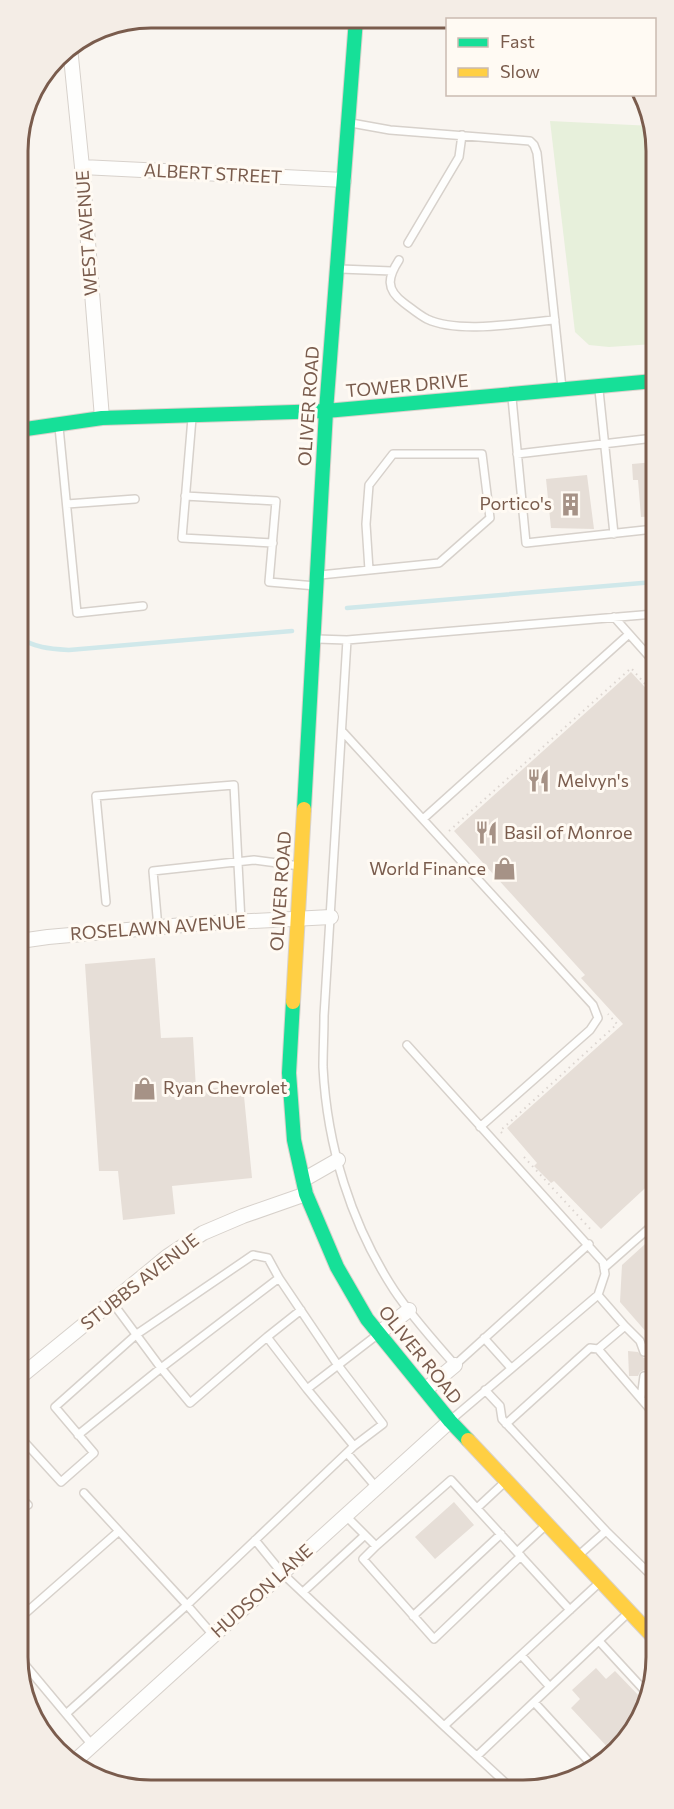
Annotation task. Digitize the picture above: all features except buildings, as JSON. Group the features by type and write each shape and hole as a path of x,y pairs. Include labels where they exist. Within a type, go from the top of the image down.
{"street":[{"name":"OLIVER ROAD","path":"355,28 326,411 297,918 289,1072 294,1140 306,1194 337,1266 367,1319 450,1420 601,1582 645,1626"},
{"name":"WEST AVENUE","path":"71,59 102,418"},
{"name":"ALBERT STREET","path":"82,167 344,180"},
{"name":"TOWER DRIVE","path":"29,429 102,418 326,411 646,382"},
{"name":"ROSELAWN AVENUE","path":"28,940 241,921 331,916"},
{"path":"303,1180 338,1160"},
{"name":"STUBBS AVENUE","path":"28,1370 168,1256 203,1233 306,1194"},
{"path":"379,1333 409,1310"},
{"path":"425,1390 455,1365"},
{"name":"HUDSON LANE","path":"79,1757 450,1420"}],"lane":[{"path":"349,123 390,130 530,141 534,145 537,153 562,391"},
{"path":"408,243 459,157 462,135"},
{"path":"399,260 389,279 390,287 400,300 426,319 451,326 555,320"},
{"path":"337,268 392,271"},
{"path":"598,387 614,534"},
{"path":"512,395 526,543 646,531"},
{"path":"192,415 182,538 273,543"},
{"path":"59,424 78,613 143,606"},
{"path":"518,454 646,439"},
{"path":"186,496 276,501 269,582 317,581 369,570 439,563 490,518 482,454 393,454 369,485 366,524 369,570"},
{"path":"67,504 135,499"},
{"path":"314,639 347,640 646,615"},
{"path":"614,617 646,653"},
{"path":"423,819 629,634"},
{"path":"347,640 323,1065 328,1112 338,1160 346,1194 363,1237 409,1310 455,1365 589,1244"},
{"path":"342,731 593,1005 598,1018 590,1030 480,1127"},
{"path":"106,902 96,796 234,784 241,921"},
{"path":"158,928 153,871 254,860 301,867"},
{"path":"407,1045 589,1244 603,1262 605,1274 598,1295 450,1420"},
{"path":"604,1268 645,1232"},
{"path":"28,1446 61,1482 94,1453 54,1407 136,1335 253,1255 268,1258 337,1364 383,1424 354,1446 187,1605 67,1713"},
{"path":"78,1435 279,1278"},
{"path":"598,1295 640,1341 644,1352"},
{"path":"112,1302 190,1403 300,1310"},
{"path":"598,1349 625,1326"},
{"path":"307,1389 379,1333"},
{"path":"267,1337 354,1446"},
{"path":"484,1338 511,1368"},
{"path":"506,1424 590,1348 598,1349 645,1403"},
{"path":"641,1398 644,1376"},
{"path":"485,1390 500,1406 502,1419 506,1424 645,1569"},
{"path":"347,1453 376,1487"},
{"path":"547,1524 519,1554 434,1639 363,1559 451,1480 501,1534 519,1554 570,1610"},
{"path":"477,1508 506,1480"},
{"path":"84,1493 213,1635"},
{"path":"345,1515 376,1546"},
{"path":"28,1611 118,1531"},
{"path":"577,1556 606,1531"},
{"path":"413,1616 501,1534"},
{"path":"303,1592 365,1535"},
{"path":"255,1540 282,1573 502,1780"},
{"path":"444,1726 601,1582"},
{"path":"477,1756 630,1612"},
{"path":"599,1641 641,1687"},
{"path":"521,1656 550,1687"},
{"path":"30,1670 92,1746"},
{"path":"534,1702 588,1761"}],"path":[{"path":"447,833 631,668 646,685"},
{"path":"508,1139 500,1131 617,1024 604,1010"},
{"path":"524,1156 593,1232"}],"green space":[{"path":"550,121 642,125 646,152 646,345 609,347 589,345 575,332"}],"waterway":[{"path":"347,608 646,583"},
{"path":"29,642 49,648 69,650 292,631"}],"traffic: fast":[{"path":"304,809 326,411 355,28"},
{"path":"29,429 102,418 326,411 646,382"},
{"path":"293,1002 289,1073 294,1140 306,1194 337,1267 367,1319 468,1440"}],"traffic: slow":[{"path":"293,1002 304,809"},
{"path":"468,1440 645,1628"}],"place":[{"name":"Portico's","path":"570,504"},
{"name":"Melvyn's","path":"539,781"},
{"name":"Basil of Monroe","path":"486,833"},
{"name":"World Finance","path":"504,869"},
{"name":"Ryan Chevrolet","path":"145,1088"}]}
